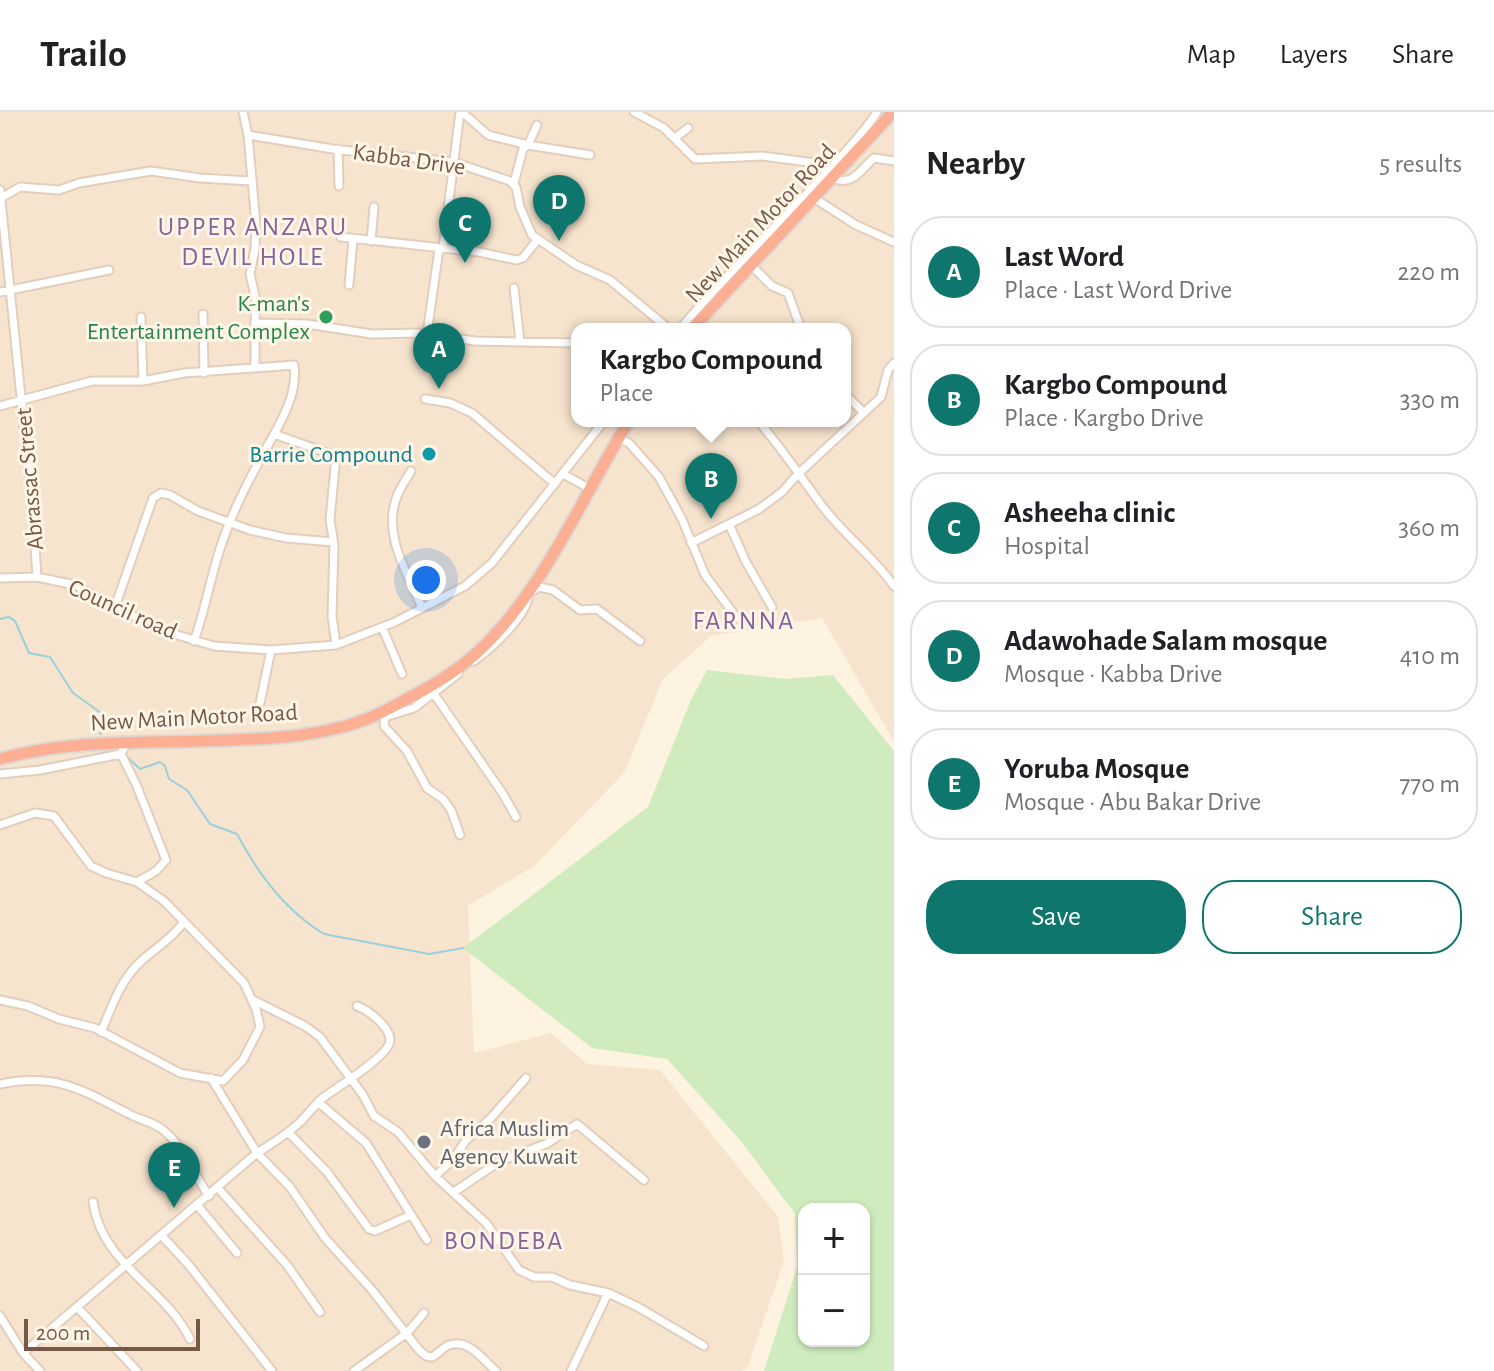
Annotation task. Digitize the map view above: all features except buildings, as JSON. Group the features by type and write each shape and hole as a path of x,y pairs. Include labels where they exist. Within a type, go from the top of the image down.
{"highway":[{"name":"New Main Motor Road","path":"697,323 787,221 893,112"},
{"name":"New Main Motor Road","path":"704,323 750,263 817,200 832,176 894,118"},
{"name":"New Main Motor Road","path":"0,757 44,743 280,732 337,723 378,709 434,678 493,629 525,588 619,427"},
{"name":"New Main Motor Road","path":"0,757 45,748 127,742 283,738 339,728 383,715 438,683 472,657 497,632 529,592 625,427"}],"street":[{"path":"243,112 248,135 255,249 250,274 256,300 255,366"},
{"path":"461,112 488,135 590,155"},
{"path":"427,334 461,112"},
{"path":"634,112 664,128 699,160 762,156 815,163 845,182 850,181 874,158 894,161"},
{"path":"832,176 877,112"},
{"path":"537,125 523,149 514,183 530,230 576,265 610,280 662,323"},
{"path":"675,138 688,128"},
{"name":"Kabba Drive","path":"248,135 453,162 514,183"},
{"path":"338,149 339,186"},
{"path":"1,198 20,187 59,190 79,183 151,171 251,181"},
{"name":"Abrassac Street","path":"0,190 37,577"},
{"path":"817,200 856,225 894,242"},
{"path":"371,241 374,207"},
{"path":"341,237 521,260 538,239"},
{"path":"349,285 353,239"},
{"path":"685,323 718,284 750,263 772,286 788,293 799,323"},
{"path":"0,292 109,270"},
{"path":"514,288 520,341"},
{"path":"203,314 204,373"},
{"path":"141,317 143,381"},
{"path":"255,323 307,324 372,334 427,334 475,341 571,343"},
{"path":"851,425 881,397 888,370 894,363"},
{"path":"0,406 92,381 143,381 184,373 294,365 294,388 288,408 248,479 230,523 194,641"},
{"path":"425,399 450,403 472,413 555,484"},
{"path":"851,400 864,413"},
{"name":"Council road","path":"0,578 37,577 75,585 143,621 214,646 271,650 336,645 382,627 465,586 492,563 599,427"},
{"path":"763,427 826,511 875,561 894,586"},
{"path":"691,543 767,505 849,427"},
{"path":"274,434 336,456 330,520 333,542 332,616 336,645"},
{"path":"618,438 629,443 659,477 709,582 737,618"},
{"path":"411,471 396,495 390,520 392,538 422,608"},
{"path":"563,474 585,486"},
{"path":"116,604 130,558 157,494 170,495 198,511 230,523 286,538 333,542"},
{"path":"729,524 772,607"},
{"path":"460,835 451,810 443,799 427,788 407,751 384,726 383,715 414,708 434,694 493,645 526,607 529,592 539,587 548,588 580,610 597,609 640,641"},
{"path":"382,627 402,674"},
{"path":"260,703 271,650"},
{"path":"434,694 516,817"},
{"path":"121,754 127,742"},
{"path":"0,774 40,770 121,754"},
{"path":"121,754 166,860 156,871 137,882"},
{"path":"0,825 35,813 54,816 91,866 137,882 164,901 244,983 260,1023 243,1060 223,1081 170,1069 95,1028 0,1000"},
{"path":"101,1032 132,971 184,922"},
{"path":"253,1000 315,1033 352,1079 374,1116 398,1132 435,1176 490,1227 510,1261 522,1272 608,1293 704,1346"},
{"path":"23,1353 257,1153 288,1132 318,1102 352,1079 390,1041 376,1018 357,1006"},
{"path":"211,1078 257,1153 290,1187 325,1238 426,1356 432,1357 450,1345 464,1345 496,1371"},
{"path":"435,1176 526,1078"},
{"path":"0,1084 26,1079 52,1080 76,1087 162,1128 182,1150 209,1196"},
{"path":"318,1102 366,1143 427,1240"},
{"path":"454,1192 500,1161 546,1144 577,1124 644,1180"},
{"path":"288,1132 327,1172 369,1229 375,1231 411,1215"},
{"path":"218,1188 299,1280 320,1312"},
{"path":"93,1202 99,1230 126,1264 174,1314 190,1339"},
{"path":"198,1206 237,1253"},
{"path":"161,1235 188,1264 272,1371"},
{"path":"571,1371 608,1293"},
{"path":"78,1308 137,1371"},
{"path":"354,1371 407,1333 424,1313"},
{"path":"0,1316 23,1353 40,1371"}],"shaded area":[{"path":"0,112 894,112 894,741 822,618 711,636 663,679 624,773 534,866 468,906 474,1053 551,1033 587,1064 660,1070 778,1217 784,1261 748,1367 742,1371 0,1371"}],"green space":[{"path":"707,670 785,679 833,675 894,751 894,1371 764,1371 797,1267 795,1214 741,1141 667,1059 592,1048 463,948 648,807 691,700"}],"waterway":[{"path":"0,619 9,617 15,621 29,653 50,657 73,693 101,713 105,725 100,734"},
{"path":"126,756 140,769 160,762 165,766 169,779 187,790 210,824 237,834 274,890 297,914 324,934 429,954 463,948"}],"place":[{"name":"Adawohade Salam mosque","path":"559,241"},
{"name":"Asheeha clinic","path":"465,263"},
{"name":"K-man's Entertainment Complex","path":"326,317"},
{"name":"Last Word","path":"439,389"},
{"name":"Barrie Compound","path":"429,454"},
{"name":"Kargbo Compound","path":"711,519"},
{"name":"Africa Muslim Agency Kuwait","path":"424,1142"},
{"name":"Yoruba Mosque","path":"174,1208"}],"district":[{"name":"UPPER ANZARU DEVIL HOLE","path":"253,241"},
{"name":"FARNNA","path":"744,620"},
{"name":"BONDEBA","path":"504,1240"}]}
